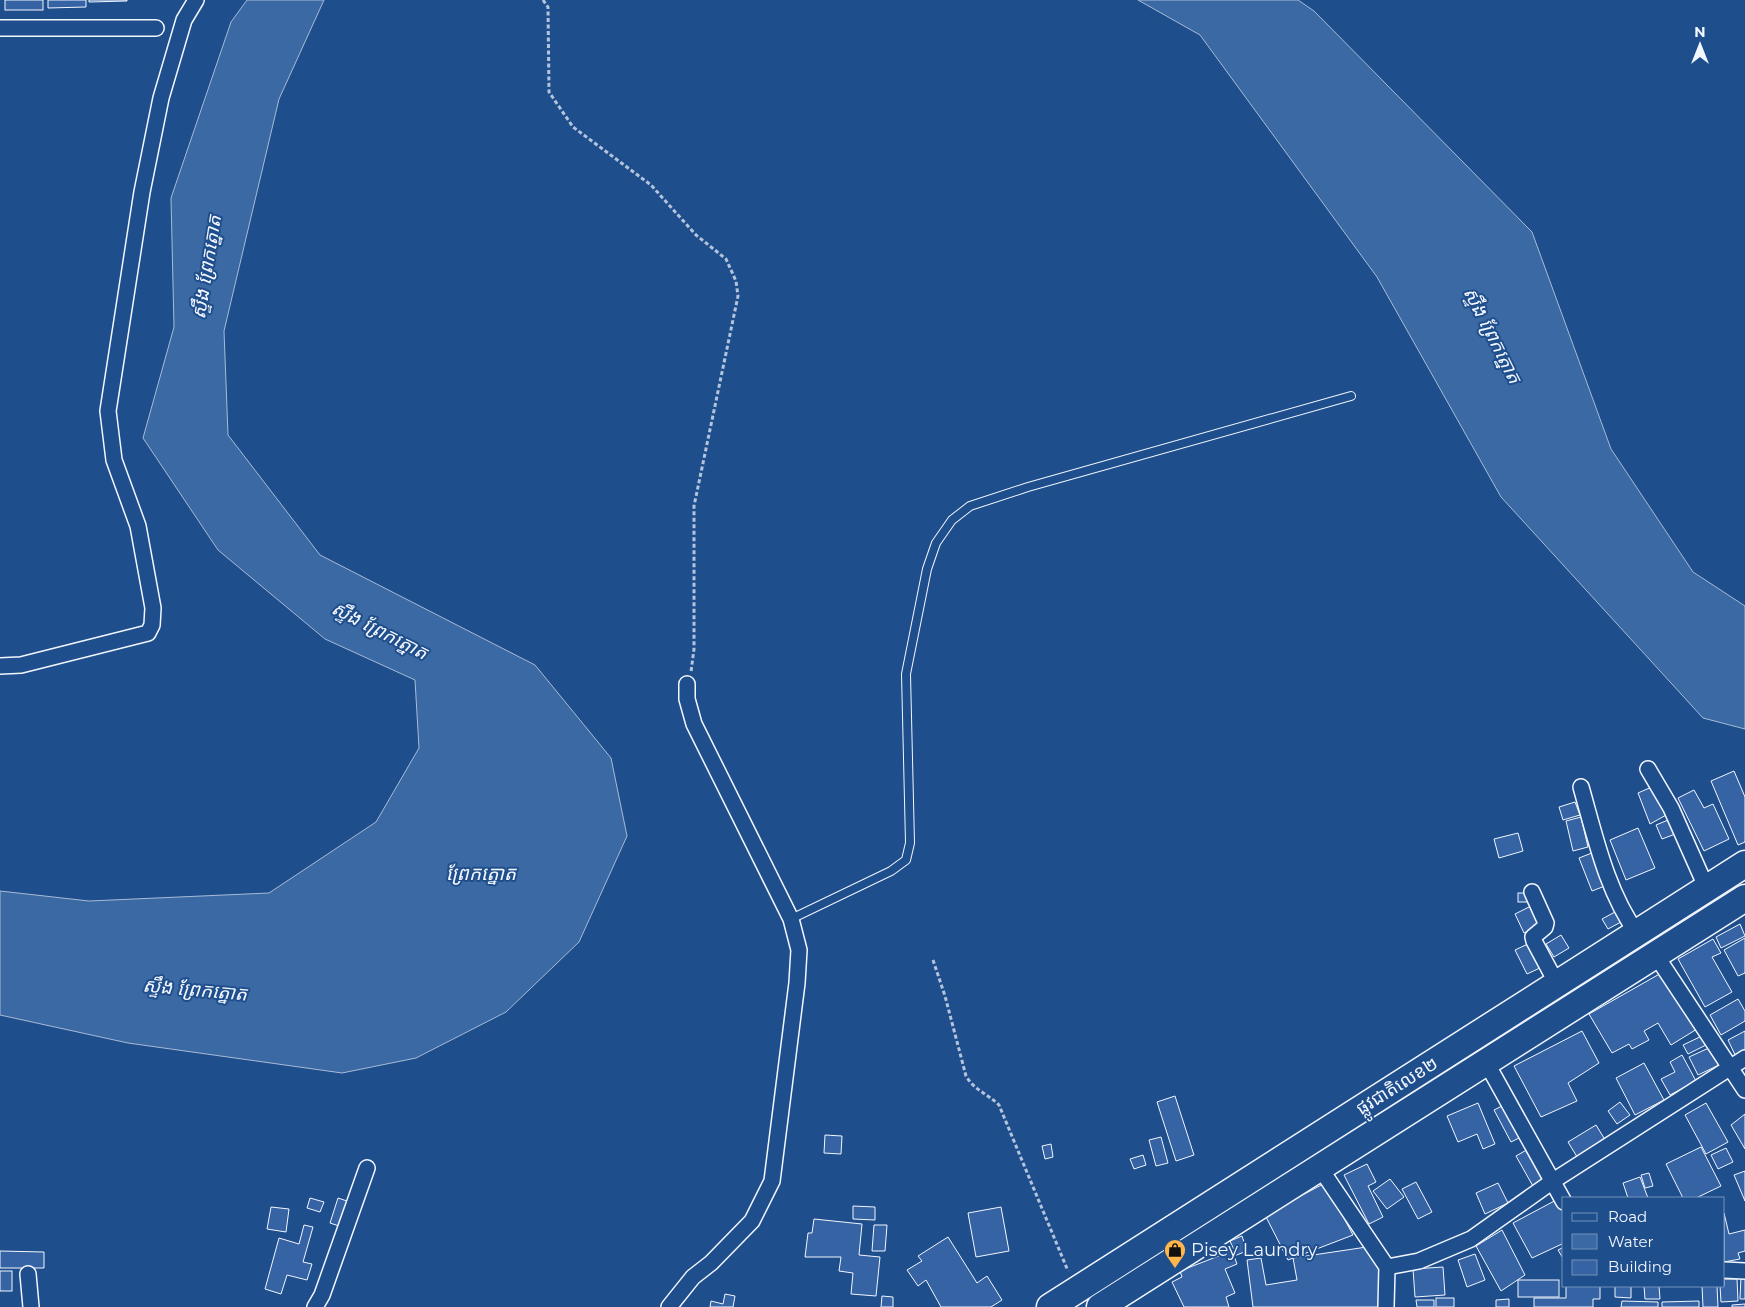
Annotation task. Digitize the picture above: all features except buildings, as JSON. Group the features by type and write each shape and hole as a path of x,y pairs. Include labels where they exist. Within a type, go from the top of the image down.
{"highway":[{"name":"ផ្លូវជាតិលេខ២","path":"1100,1307 1116,1286 1557,984 1745,864"},
{"name":"ផ្លូវជាតិលេខ២","path":"1050,1307 1076,1290 1116,1286 1320,1168 1745,898"}],"street":[{"path":"0,666 21,665 148,634 152,625 153,608 138,526 114,460 108,411 142,192 161,98 184,20 196,0"},
{"path":"0,28 156,28"},
{"path":"670,1307 672,1301 693,1278 711,1263 752,1221 772,1181 797,983 799,950 791,919 694,724 687,698 687,684"},
{"path":"1648,770 1671,808 1707,888"},
{"path":"1581,788 1593,832 1622,910 1637,933"},
{"path":"1532,892 1546,923 1545,927 1533,937 1534,941 1557,984"},
{"path":"1656,954 1745,1090"},
{"path":"1387,1267 1419,1261 1471,1238 1553,1181 1745,1058"},
{"path":"1486,1062 1562,1198"},
{"path":"315,1307 322,1295 367,1168"},
{"path":"1320,1168 1387,1267 1386,1307"},
{"path":"1725,1270 1745,1271"},
{"path":"28,1274 31,1307"}],"lane":[{"path":"791,919 891,871 906,860 910,843 906,674 927,569 936,543 952,520 970,506 1028,487 1351,396"}],"path":[{"path":"544,0 548,7 549,92 573,127 616,157 651,185 696,235 726,259 736,281 738,296 694,506 694,648 693,664 687,684"},
{"path":"933,960 945,996 966,1076 971,1084 999,1105 1076,1290"}],"water":[{"name":"ព្រែកត្នោត","path":"247,0 324,0 279,99 224,331 228,435 320,555 535,665 611,758 627,836 579,942 506,1012 416,1058 342,1073 128,1043 0,1015 0,891 89,901 269,893 376,822 419,748 415,680 325,639 218,550 143,438 174,327 171,198 231,22"},
{"name":"ស្ទឹង ព្រែកត្នោត","path":"1138,0 1298,0 1314,11 1532,232 1611,449 1693,572 1745,606 1745,729 1703,718 1501,497 1377,277 1200,35"}],"place":[{"name":"Pisey Laundry","path":"1175,1269"}]}
